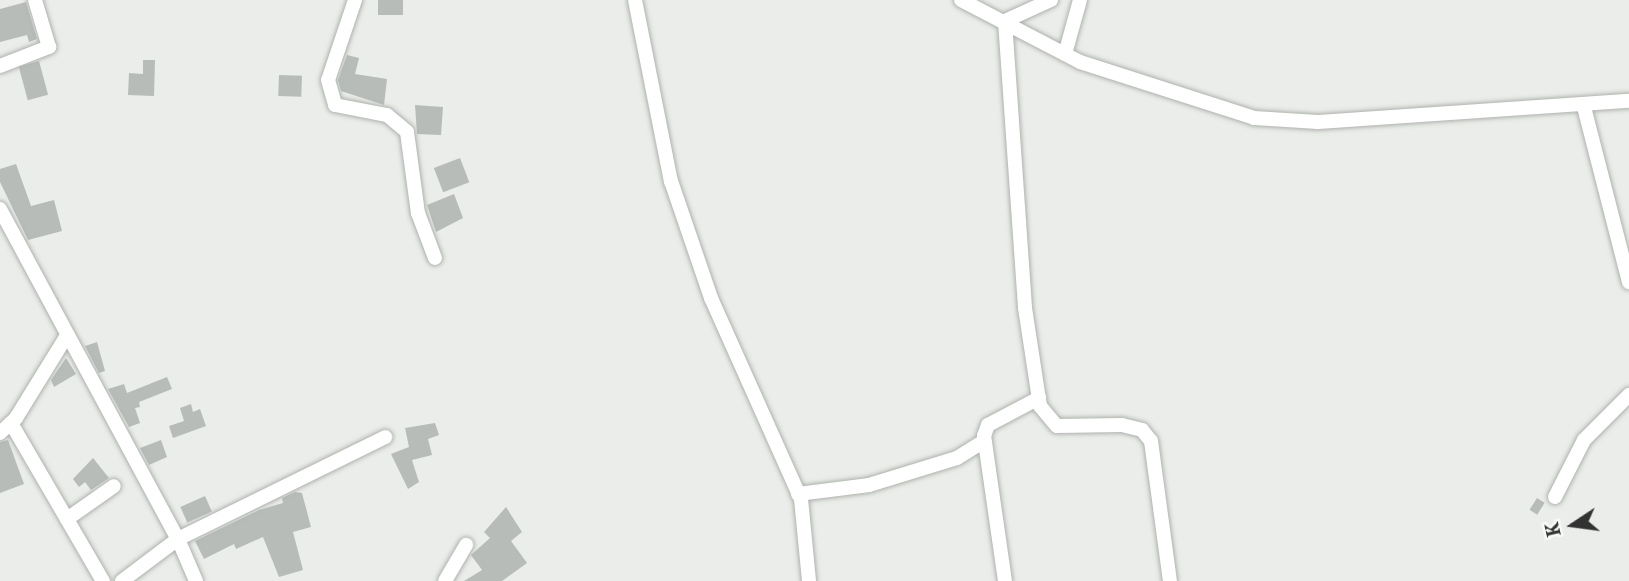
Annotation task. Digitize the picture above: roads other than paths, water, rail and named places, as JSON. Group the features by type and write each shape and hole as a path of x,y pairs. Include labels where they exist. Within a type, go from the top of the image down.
{"street":[{"path":"0,66 49,47 35,0"},
{"path":"355,0 328,80 335,105 387,115 407,132 418,213 435,258"},
{"path":"635,0 671,181 711,298 798,494 807,540 809,581"},
{"path":"961,0 1065,54 1254,118 1318,122 1510,106 1584,107 1629,101"},
{"path":"1005,21 1051,0"},
{"path":"1065,54 1080,0"},
{"path":"1005,21 1025,308 1039,398 1047,418 1057,426 1122,425 1142,430 1151,441 1170,581"},
{"path":"1584,107 1629,282"},
{"path":"0,209 37,271 66,337 178,539 196,581"},
{"path":"0,433 11,423 66,337"},
{"path":"1555,497 1584,440 1629,396"},
{"path":"1006,581 984,440 988,425 1039,398"},
{"path":"11,423 103,581"},
{"path":"122,581 178,539 385,437"},
{"path":"798,494 879,482 957,458 984,440"},
{"path":"67,519 114,486"},
{"path":"444,581 466,545"}]}
